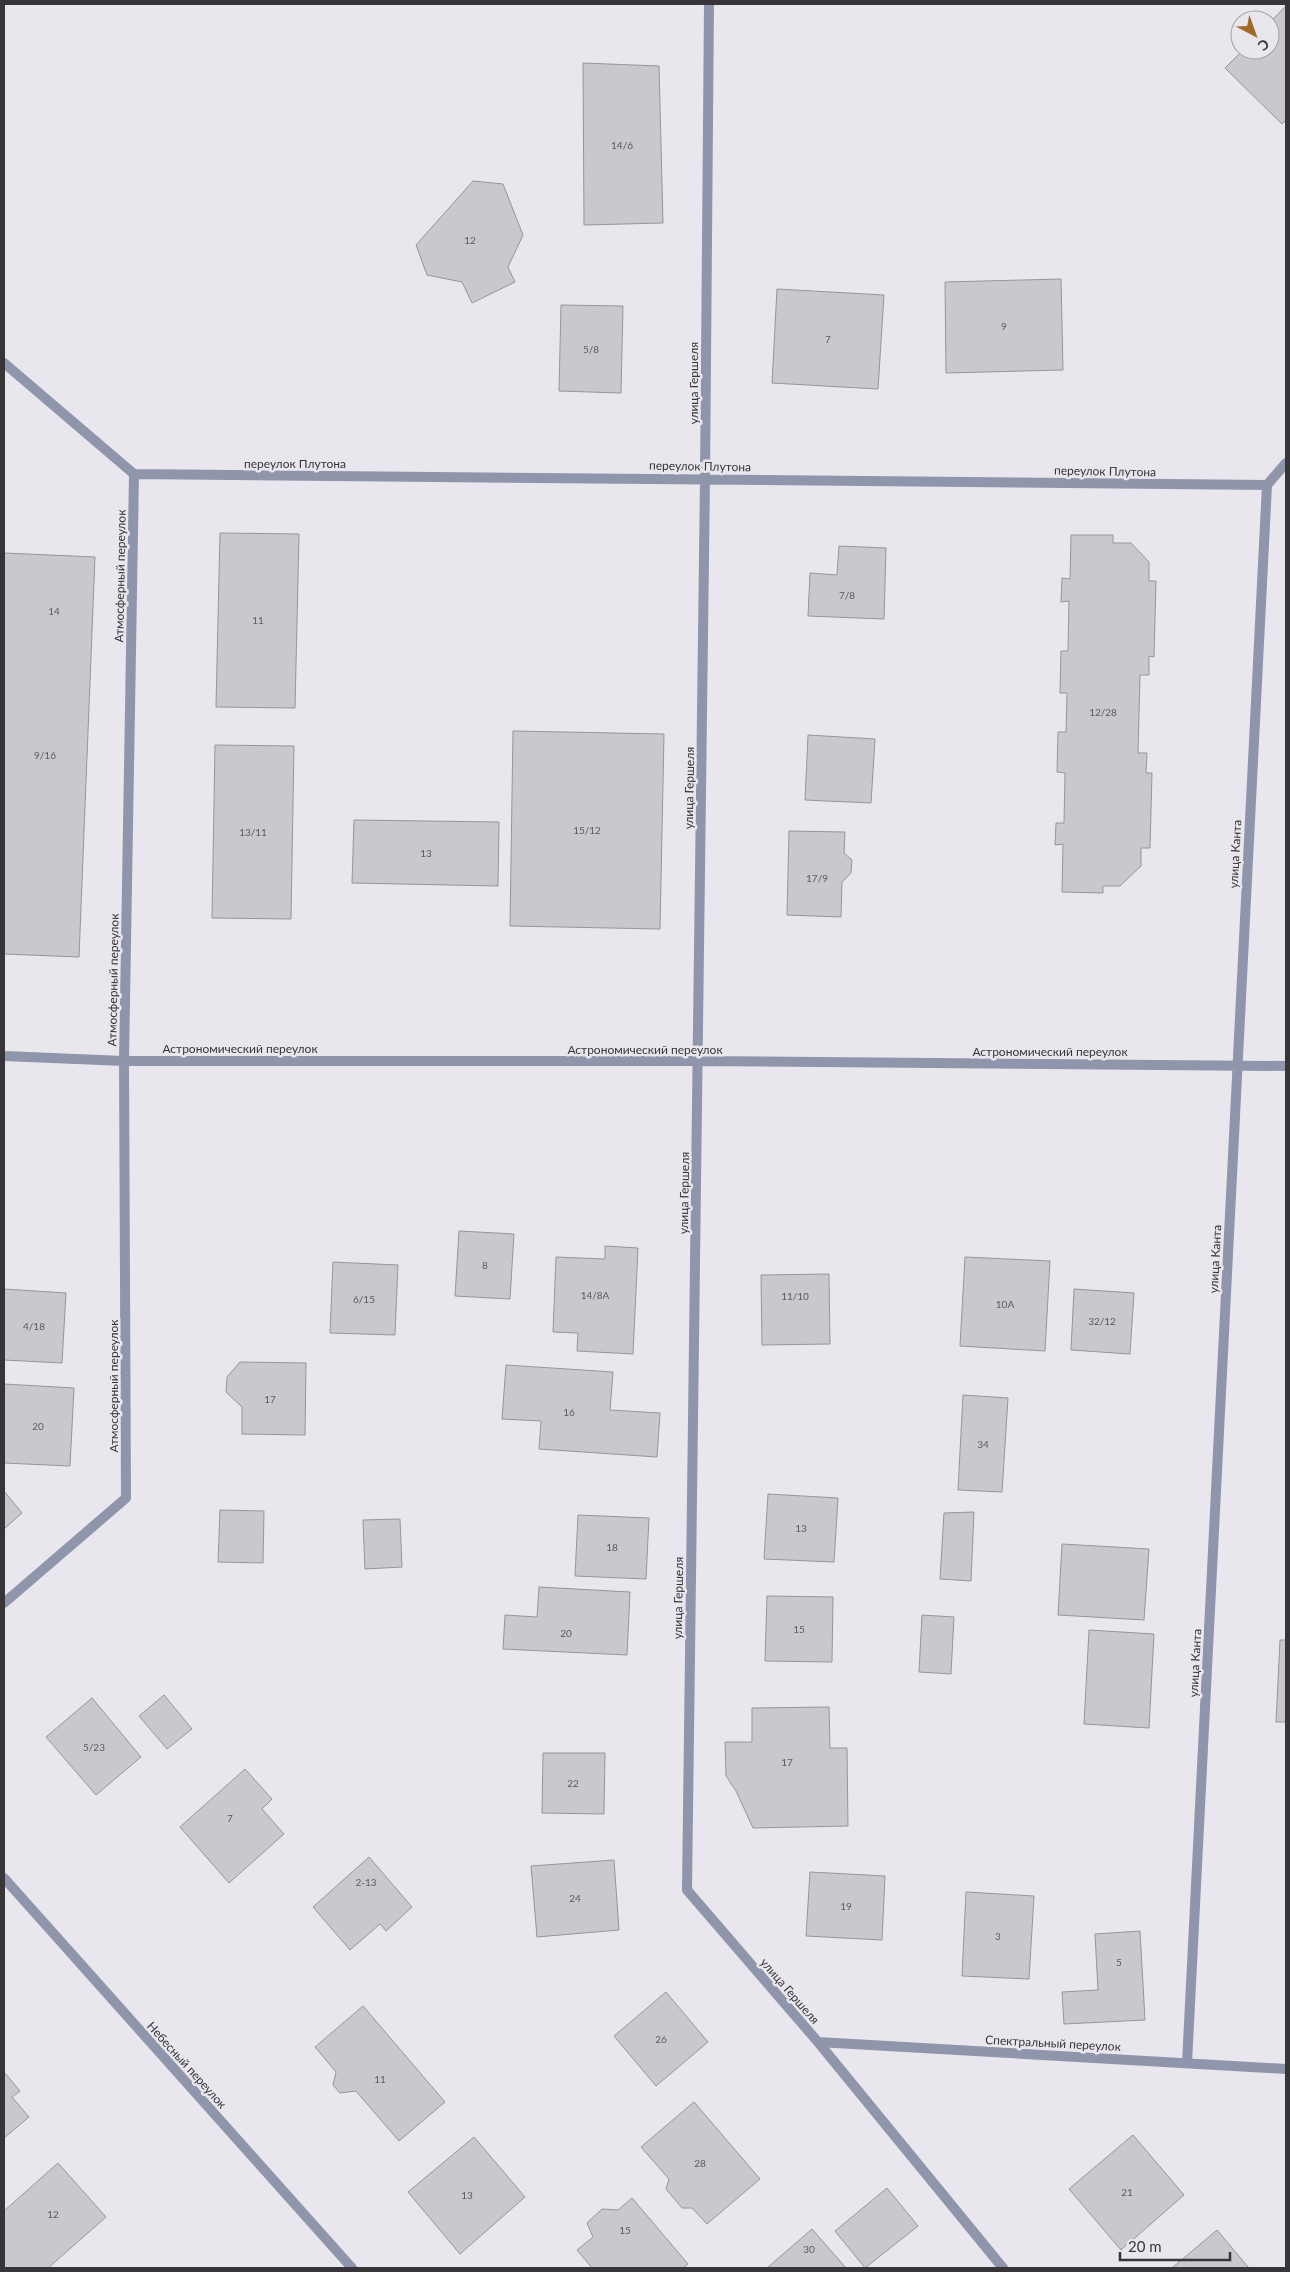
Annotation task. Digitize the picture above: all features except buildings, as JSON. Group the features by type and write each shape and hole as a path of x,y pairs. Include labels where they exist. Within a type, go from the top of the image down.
{"street":[{"name":"улица Гершеля","path":"709,4 705,478 687,1890 818,2042 1003,2268"},
{"path":"4,363 134,474"},
{"path":"1267,485 1286,463"},
{"name":"переулок Плутона","path":"134,474 705,478 1267,485"},
{"name":"Атмосферный переулок","path":"4,1603 126,1498 124,1061 134,474"},
{"name":"улица Канта","path":"1187,2063 1267,485"},
{"name":"Астрономический переулок","path":"4,1056 124,1061 698,1061 1286,1066"},
{"name":"Небесный переулок","path":"4,1878 352,2268"},
{"name":"Спектральный переулок","path":"818,2042 1286,2069"}]}
